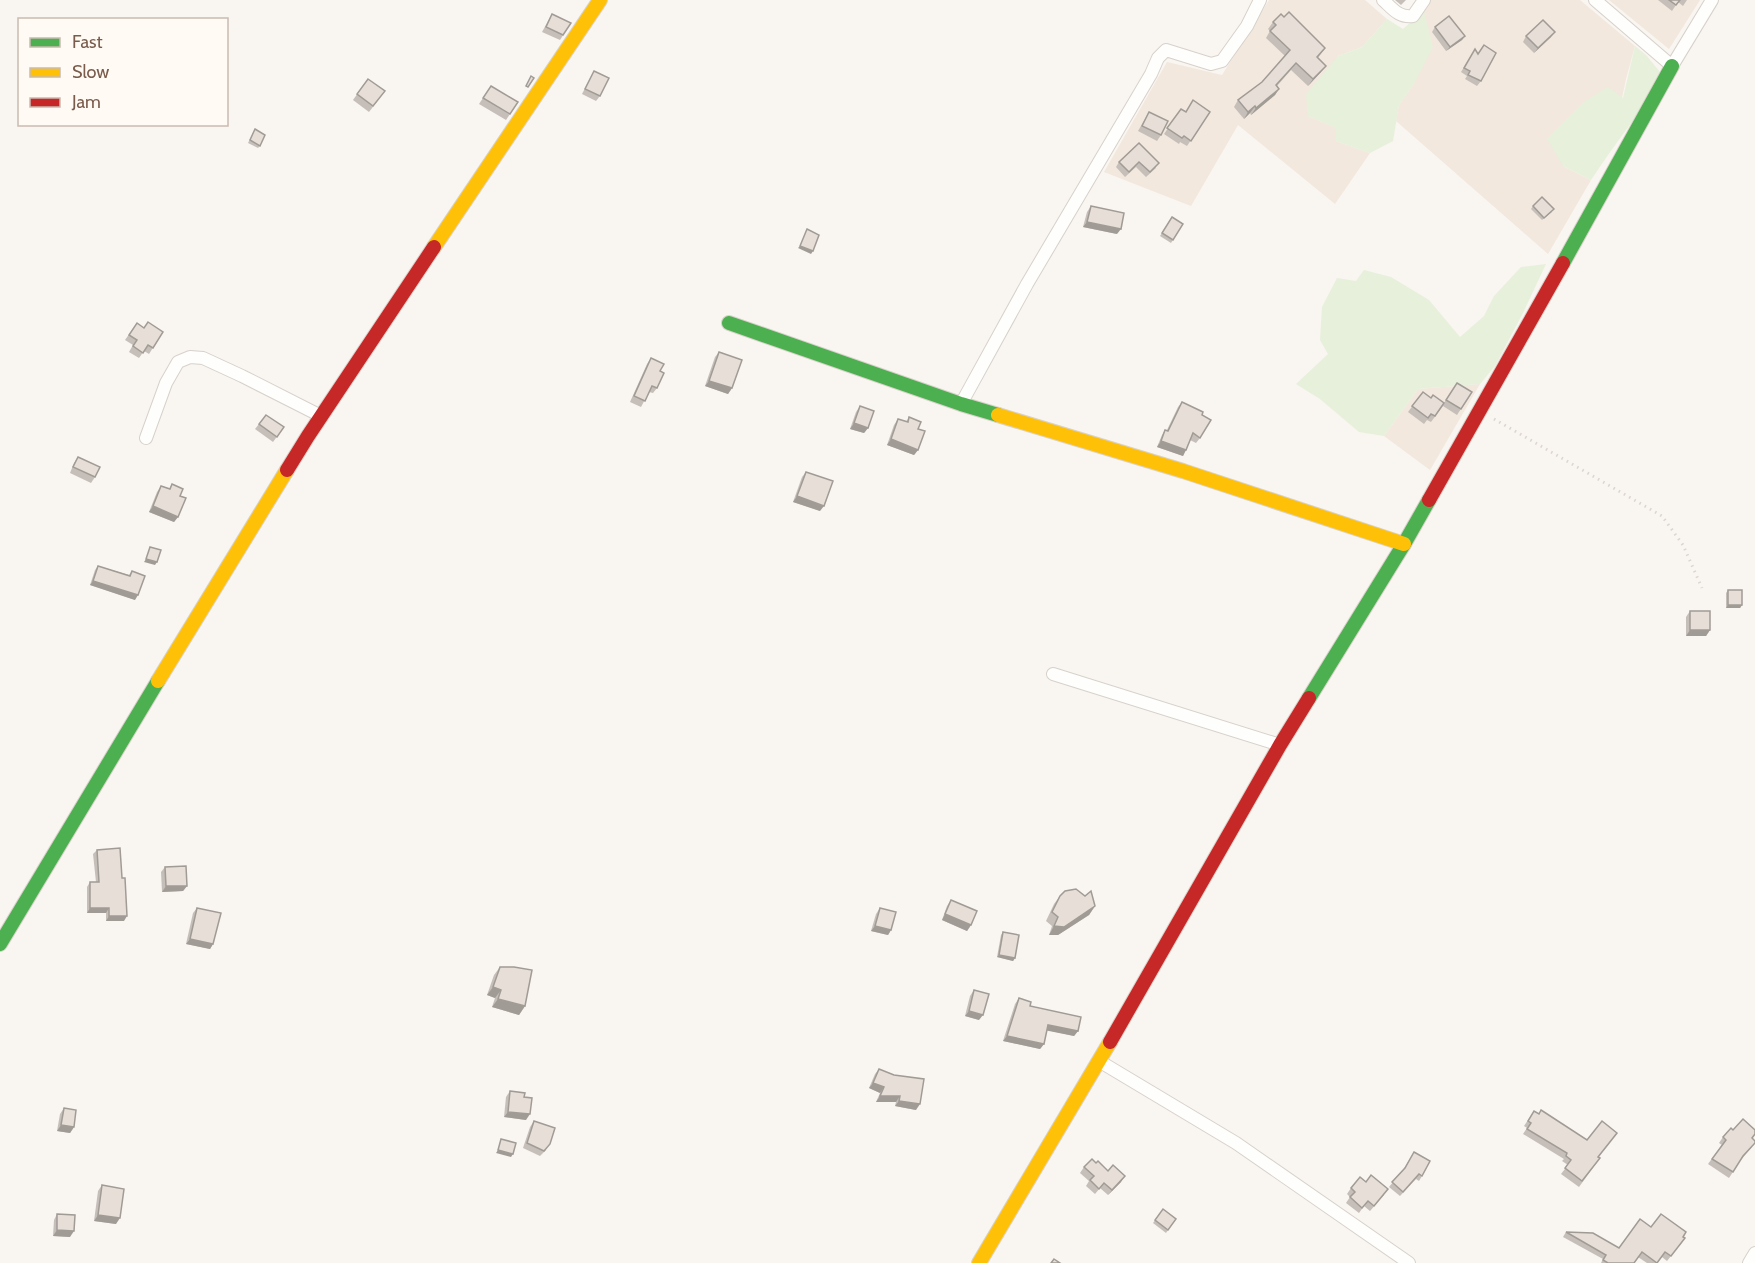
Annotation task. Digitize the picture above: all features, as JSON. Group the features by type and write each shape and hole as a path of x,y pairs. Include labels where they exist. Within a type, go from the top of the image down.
{"street":[{"path":"0,944 137,714 321,416 600,0"},
{"path":"961,404 1026,284 1151,74 1158,58 1166,50 1211,64 1222,61 1247,26 1260,0"},
{"path":"1383,0 1397,14 1405,17 1413,16 1424,0"},
{"path":"1595,0 1672,66"},
{"path":"979,1263 1100,1061 1280,745 1404,544 1672,66 1712,0"},
{"path":"729,322 961,404 1183,471 1404,544"},
{"path":"146,438 166,383 178,362 190,357 203,358 321,416"},
{"path":"1053,674 1280,745"},
{"path":"1100,1061 1236,1143 1409,1263"},
{"path":"1749,1263 1755,1253"}],"path":[{"path":"1479,411 1662,516 1683,545 1702,588"}],"shaded area":[{"path":"1269,0 1365,0 1387,19 1362,47 1338,56 1308,116 1337,128 1336,141 1370,153 1335,204 1238,125 1191,206 1104,172 1167,62 1222,75"},
{"path":"1431,0 1580,0 1635,46 1622,98 1563,166 1591,180 1548,254 1396,121 1399,105 1415,82 1424,11"},
{"path":"1609,0 1700,0 1669,49"},
{"path":"1480,384 1430,470 1384,436 1418,389"}],"green space":[{"path":"1424,11 1433,47 1415,82 1399,105 1393,141 1370,153 1336,141 1336,128 1308,116 1306,94 1338,56 1362,47 1387,19 1403,29"},
{"path":"1635,46 1646,55 1664,77 1591,180 1563,166 1547,139 1584,102 1608,87 1623,98"},
{"path":"1546,264 1495,366 1480,384 1418,389 1384,436 1359,432 1320,399 1296,384 1328,354 1320,340 1322,307 1337,278 1356,281 1364,270 1391,277 1429,300 1460,337 1484,316 1494,296 1521,267"}],"building":[{"path":"1669,0 1680,0 1676,5"},
{"path":"1289,12 1325,48 1317,57 1326,66 1313,79 1296,63 1276,85 1279,89 1248,112 1238,100 1262,82 1290,50 1270,31 1276,25 1273,22 1281,14 1284,17"},
{"path":"552,14 571,23 563,35 546,27"},
{"path":"1449,16 1465,36 1450,47 1435,27"},
{"path":"1543,20 1555,32 1538,48 1526,36"},
{"path":"1484,45 1496,53 1481,81 1468,75 1470,71 1464,68 1475,49 1478,54"},
{"path":"594,71 609,78 600,96 585,89"},
{"path":"531,76 534,78 528,87 526,86"},
{"path":"368,79 385,91 373,106 357,94"},
{"path":"491,86 518,102 510,114 483,98"},
{"path":"1193,100 1210,112 1191,141 1167,128 1181,109 1186,112"},
{"path":"1149,112 1168,121 1161,135 1142,126"},
{"path":"255,129 265,135 260,146 250,140"},
{"path":"1139,143 1159,163 1150,172 1139,162 1129,172 1119,162"},
{"path":"1542,197 1554,209 1544,218 1533,206"},
{"path":"1091,206 1124,213 1121,229 1087,222"},
{"path":"1172,217 1183,224 1173,240 1162,233"},
{"path":"807,229 819,235 813,251 800,246"},
{"path":"148,322 163,332 153,348 148,345 143,353 133,346 137,340 129,335 137,323 144,328"},
{"path":"719,352 742,360 732,388 709,381"},
{"path":"651,358 664,364 660,371 664,373 657,388 652,386 645,401 634,396"},
{"path":"1457,383 1472,392 1461,409 1446,400"},
{"path":"1423,392 1431,398 1433,395 1444,403 1435,416 1431,414 1428,418 1412,406"},
{"path":"1182,402 1203,412 1202,415 1211,420 1200,438 1193,433 1186,450 1161,441"},
{"path":"860,406 874,411 868,428 854,423"},
{"path":"266,415 284,427 277,437 259,424"},
{"path":"909,417 921,422 918,429 925,431 918,450 891,439 898,419 908,422"},
{"path":"78,457 100,467 95,477 73,467"},
{"path":"806,472 833,481 824,506 797,496"},
{"path":"172,484 183,489 180,496 186,498 178,517 153,506 161,486 170,489"},
{"path":"150,547 161,550 157,562 146,559"},
{"path":"98,566 130,576 132,571 145,576 138,595 93,581"},
{"path":"1728,590 1742,590 1742,605 1728,605"},
{"path":"1690,611 1710,611 1710,630 1690,630"},
{"path":"120,848 122,878 125,878 127,916 109,916 109,908 90,908 90,882 99,882 97,850"},
{"path":"186,866 187,886 166,886 165,867"},
{"path":"1076,889 1085,896 1091,891 1095,906 1064,927 1054,926 1058,917 1052,912 1060,896 1065,891"},
{"path":"951,900 977,911 971,925 945,914"},
{"path":"197,908 221,913 213,944 190,939"},
{"path":"880,908 896,912 891,930 875,926"},
{"path":"1003,932 1019,935 1015,958 999,955"},
{"path":"500,967 532,970 525,1006 498,999 501,990 493,987"},
{"path":"974,990 989,994 983,1015 969,1011"},
{"path":"1019,998 1031,1002 1030,1006 1081,1017 1078,1031 1048,1025 1044,1044 1007,1036"},
{"path":"879,1069 894,1075 924,1079 920,1104 899,1101 900,1096 880,1096 884,1087 873,1083"},
{"path":"510,1091 525,1093 524,1097 532,1098 530,1114 508,1112"},
{"path":"64,1108 76,1110 74,1127 61,1125"},
{"path":"1541,1110 1587,1140 1602,1121 1617,1133 1582,1181 1565,1168 1571,1160 1566,1156 1567,1153 1527,1129 1531,1123 1528,1121 1534,1111 1539,1114"},
{"path":"1743,1119 1755,1130 1752,1138 1755,1143 1733,1172 1712,1159 1726,1140 1723,1137"},
{"path":"534,1121 555,1128 550,1144 544,1151 527,1143"},
{"path":"501,1139 516,1143 513,1154 498,1150"},
{"path":"1414,1152 1430,1161 1422,1176 1419,1174 1403,1192 1392,1182 1405,1168"},
{"path":"1092,1159 1096,1163 1098,1161 1108,1171 1113,1165 1125,1176 1112,1190 1104,1183 1099,1189 1090,1180 1094,1176 1084,1167"},
{"path":"1371,1175 1388,1189 1374,1206 1368,1201 1362,1208 1350,1197 1355,1192 1351,1188 1360,1177 1366,1182"},
{"path":"102,1185 124,1189 120,1218 98,1215"},
{"path":"1163,1209 1176,1219 1168,1230 1155,1220"},
{"path":"57,1214 75,1215 74,1231 57,1230"},
{"path":"1661,1214 1686,1232 1683,1237 1685,1238 1671,1256 1665,1252 1657,1263 1642,1252 1634,1263 1608,1263 1603,1260 1606,1255 1566,1232 1593,1233 1619,1248 1640,1219 1651,1227"}],"traffic: fast":[{"path":"1563,263 1672,66"},
{"path":"729,323 998,415"},
{"path":"1309,698 1429,500"},
{"path":"0,944 158,681"}],"traffic: slow":[{"path":"434,247 600,0"},
{"path":"998,415 1183,471 1404,544"},
{"path":"158,681 287,470"},
{"path":"979,1263 1110,1042"}],"traffic: jam":[{"path":"287,470 434,247"},
{"path":"1429,500 1563,263"},
{"path":"1110,1042 1309,698"}]}
